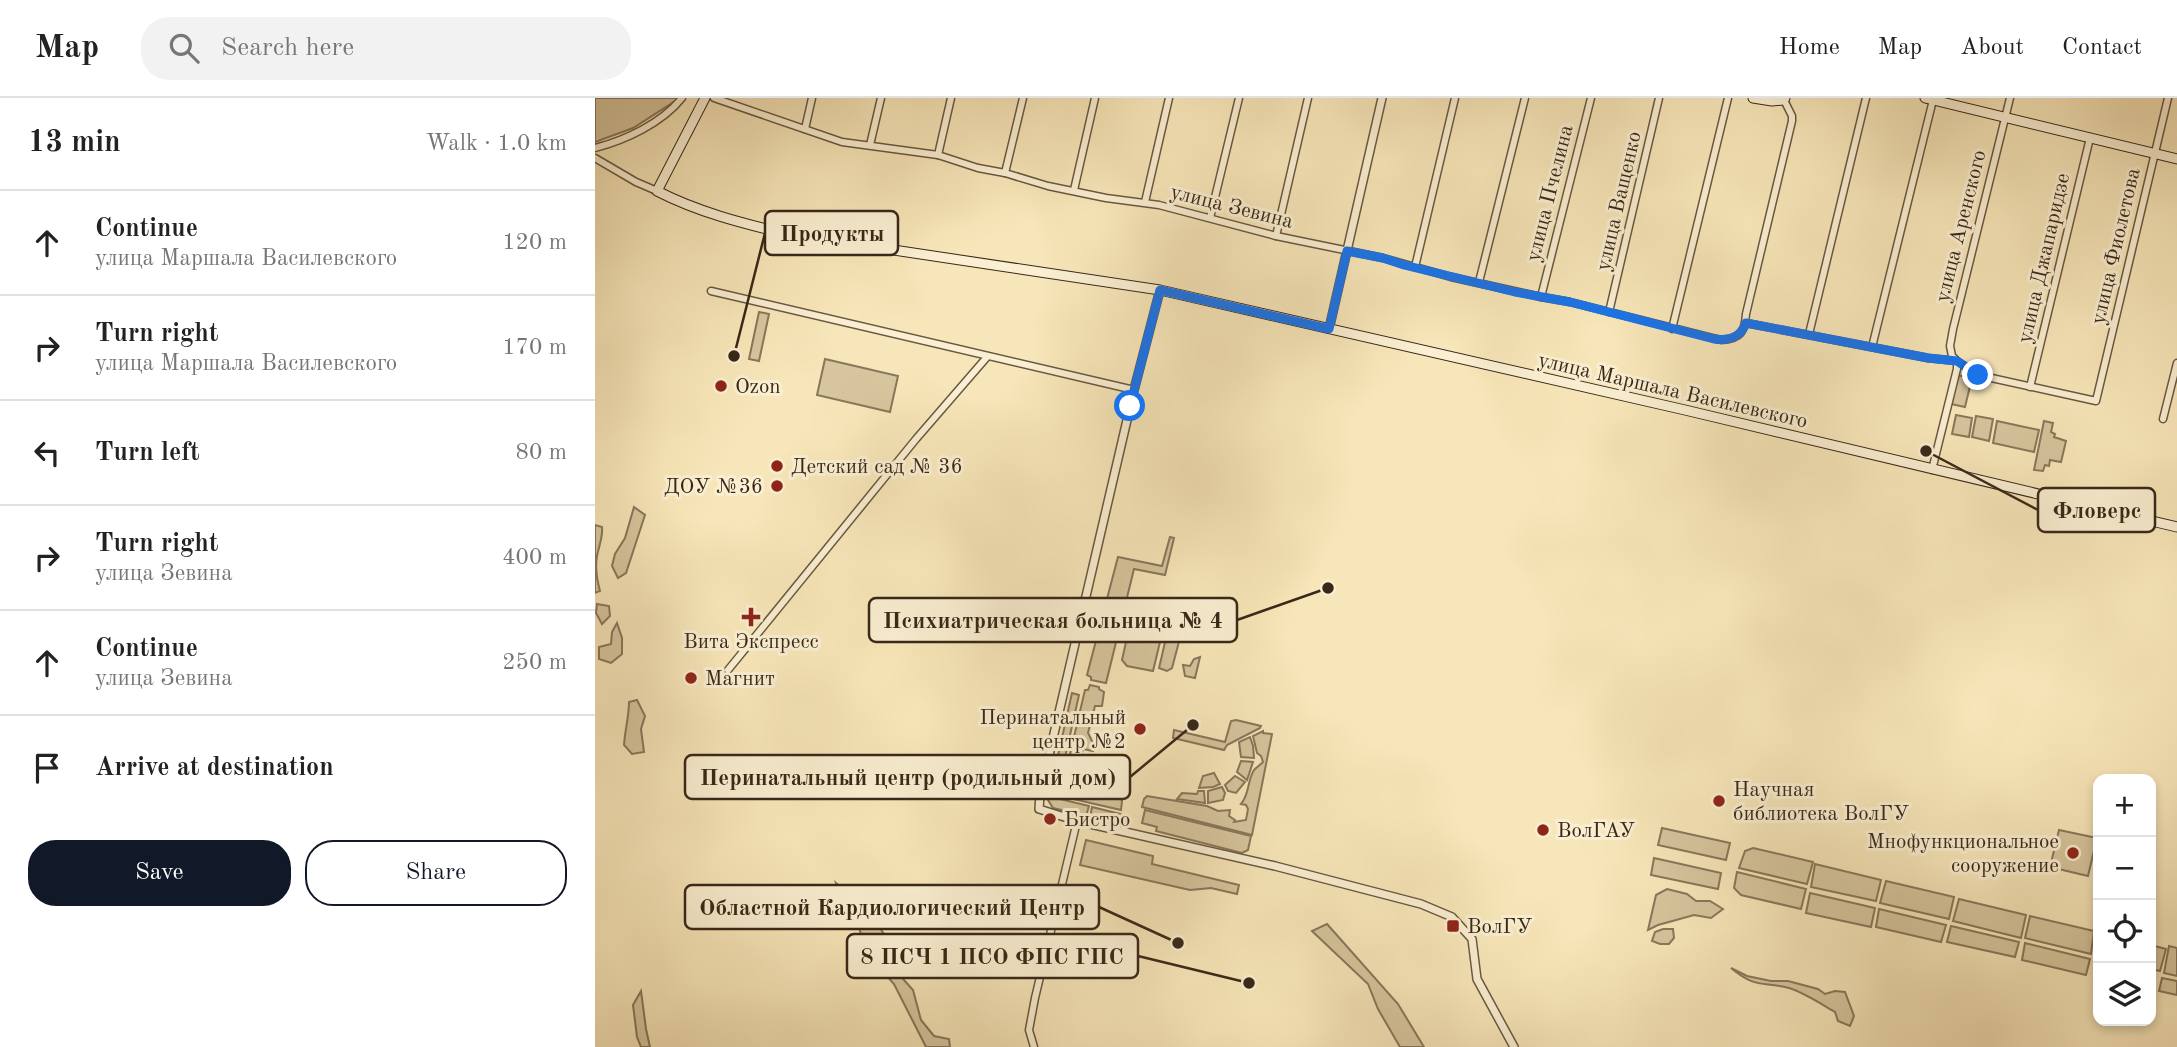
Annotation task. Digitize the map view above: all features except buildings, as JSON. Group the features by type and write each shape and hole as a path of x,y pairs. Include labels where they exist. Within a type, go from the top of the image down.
{"main road":[{"path":"657,191 705,98"},
{"path":"1753,98 1772,102 1785,99"},
{"path":"1929,99 2177,159"},
{"name":"улица Маршала Василевского","path":"657,191 702,211 787,234 1160,290 2177,527"}],"street":[{"path":"595,148 637,132 673,110 682,98"},
{"name":"улица Зевина","path":"714,98 842,142 938,156 1036,183 1106,198 1145,202 1276,236 1383,258 1721,340 1733,338 1744,331 1746,323"},
{"path":"805,130 812,98"},
{"path":"870,145 881,98"},
{"path":"938,156 951,98"},
{"path":"1005,173 1023,98"},
{"path":"1074,190 1095,98"},
{"path":"1145,202 1169,98"},
{"path":"1210,218 1240,98"},
{"path":"1276,236 1308,98"},
{"path":"1329,329 1383,98"},
{"path":"1415,267 1455,98"},
{"path":"1479,282 1525,98"},
{"name":"улица Пчелина","path":"1541,297 1591,98"},
{"name":"улица Ващенко","path":"1609,312 1659,98"},
{"path":"1672,329 1728,98"},
{"path":"1809,334 1866,98"},
{"name":"улица Аренского","path":"1933,470 1957,361 1952,356 1950,346 1953,329 2010,98"},
{"name":"улица Фиолетова","path":"2030,387 2096,401 2168,98"},
{"path":"1785,99 1792,121 1746,323 1928,358 1957,361 1978,375 2030,387"},
{"path":"1872,347 1929,99"},
{"name":"улица Джапаридзе","path":"2030,387 2090,138"},
{"name":"улица Маршала Василевского","path":"595,158 657,191"},
{"path":"1160,290 1134,390 1039,809 1077,821 1275,866 1421,904 1452,917 1472,939 1476,979 1514,1047"},
{"path":"712,291 1134,390"},
{"path":"728,670 916,439 987,357"},
{"path":"2163,419 2177,363"},
{"path":"1034,1047 1029,1030 1035,998 1077,821"}],"shaded area":[{"path":"595,98 680,98 633,128 595,142"},
{"path":"759,312 769,314 759,361 749,359"},
{"path":"825,359 898,376 890,412 817,395"},
{"path":"1957,375 1972,378 1965,407 1951,404"},
{"path":"1956,415 1972,418 1969,437 1952,434"},
{"path":"1976,416 1993,419 1989,441 1972,437"},
{"path":"1997,421 2039,430 2034,452 1993,443"},
{"path":"2044,421 2053,423 2051,432 2055,434 2054,437 2066,441 2061,462 2050,460 2049,466 2045,465 2043,471 2034,470"},
{"path":"634,507 645,515 626,573 618,578 612,566 615,554 625,538"},
{"path":"595,525 602,527 602,531 596,565 600,591 595,593"},
{"path":"1170,537 1174,538 1165,575 1134,569 1106,683 1091,680 1087,675 1118,557 1162,566"},
{"path":"1141,601 1168,609 1153,671 1127,666 1122,660 1134,606"},
{"path":"597,604 609,606 610,616 602,624 596,613"},
{"path":"1173,608 1179,612 1176,631 1180,638 1172,668 1167,671 1159,668"},
{"path":"617,623 622,638 622,654 611,663 599,659 599,647 611,644 612,632"},
{"path":"1200,657 1195,678 1185,676 1183,665 1190,666 1194,659"},
{"path":"1090,685 1099,687 1104,692 1102,706 1095,706 1088,733 1094,745 1093,751 1083,749 1078,763 1087,767 1086,771 1078,770 1073,792 1075,787 1119,797 1122,801 1121,810 1060,796 1085,690 1088,690"},
{"path":"1072,693 1079,695 1056,798 1089,806 1086,816 1053,808 1048,800"},
{"path":"637,700 645,716 641,729 644,752 632,754 624,745 629,702"},
{"path":"1231,721 1261,726 1227,745 1224,750 1173,738 1174,730 1225,742"},
{"path":"1263,731 1272,734 1252,835 1142,807 1147,796 1207,806 1218,811 1230,810 1229,816 1234,822 1246,820 1248,809 1241,804 1254,770 1263,762 1257,753 1253,736"},
{"path":"1250,737 1254,758 1241,757 1239,742"},
{"path":"1241,761 1253,762 1247,780 1237,772"},
{"path":"1214,773 1220,784 1199,788 1203,776"},
{"path":"1235,776 1245,782 1236,793 1228,791 1225,785"},
{"path":"1222,787 1225,793 1223,800 1208,803 1208,791"},
{"path":"1198,791 1204,791 1205,803 1177,799 1182,793 1197,794"},
{"path":"1092,807 1120,814 1116,820 1107,821 1090,817"},
{"path":"1145,810 1251,836 1248,850 1242,853 1156,831 1157,827 1142,823"},
{"path":"1662,828 1730,843 1726,860 1658,845"},
{"name":"Мнофункциональное сооружение","path":"2059,830 2093,837 2093,855 2088,876 2050,867"},
{"path":"1086,840 1153,856 1152,864 1239,885 1237,894 1211,888 1190,890 1080,865"},
{"path":"1753,848 1813,862 1807,884 1739,868 1745,851"},
{"path":"1654,858 1721,873 1718,889 1651,875"},
{"path":"1815,864 1881,880 1876,901 1811,887"},
{"path":"1737,872 1806,889 1801,909 1741,895 1734,888"},
{"path":"1886,881 1954,897 1949,919 1880,903"},
{"path":"836,883 871,914 887,939 895,970 913,990 921,1020 934,1036 949,1039 950,1047 926,1047 894,984 868,955 859,928 845,912"},
{"path":"1667,889 1687,894 1696,901 1710,901 1723,909 1711,918 1694,915 1648,930 1656,895"},
{"path":"1810,893 1875,908 1871,927 1806,913"},
{"path":"1959,899 2026,915 2021,938 1953,921"},
{"path":"1879,909 1946,925 1941,942 1876,927"},
{"path":"2030,916 2093,931 2091,954 2025,938"},
{"path":"1327,924 1398,1004 1424,1047 1400,1047 1378,1009 1368,984 1312,931"},
{"path":"1951,926 2019,942 2015,957 1947,942"},
{"path":"1673,929 1674,938 1669,944 1652,941 1655,932"},
{"path":"2025,943 2090,959 2086,975 2022,960"},
{"path":"2156,946 2166,949 2160,971 2156,970"},
{"path":"2169,946 2177,948 2177,976 2164,973"},
{"path":"1731,968 1747,976 1788,981 1818,989 1825,994 1845,992 1854,1016 1850,1026 1838,1021 1835,1012 1801,993 1789,988 1753,982"},
{"path":"2162,978 2177,981 2177,995 2159,991"},
{"path":"641,991 650,1047 641,1047 637,1037 633,1005"}],"place":[{"name":"Продукты","path":"734,356"},
{"name":"Ozon","path":"721,386"},
{"name":"Фловерс","path":"1926,451"},
{"name":"Детский сад № 36","path":"777,466"},
{"name":"ДОУ №36","path":"777,486"},
{"name":"Психиатрическая больница № 4","path":"1328,588"},
{"name":"Вита Экспресс","path":"751,617"},
{"name":"Магнит","path":"691,678"},
{"name":"Перинатальный центр (родильный дом)","path":"1193,725"},
{"name":"Перинатальный центр №2","path":"1140,729"},
{"name":"Научная библиотека ВолГУ","path":"1719,801"},
{"name":"Бистро","path":"1050,819"},
{"name":"ВолГАУ","path":"1543,830"},
{"name":"Мнофункциональное сооружение","path":"2073,853"},
{"name":"ВолГУ","path":"1453,926"},
{"name":"Областной Кардиологический Центр","path":"1178,943"},
{"name":"8 ПСЧ 1 ПСО ФПС ГПС","path":"1249,983"}],"route":[{"path":"1130,406 1160,290 1329,329 1347,251 1515,292 1570,302 1714,339 1733,338 1744,331 1746,323 1928,358 1957,361 1978,375"}]}
